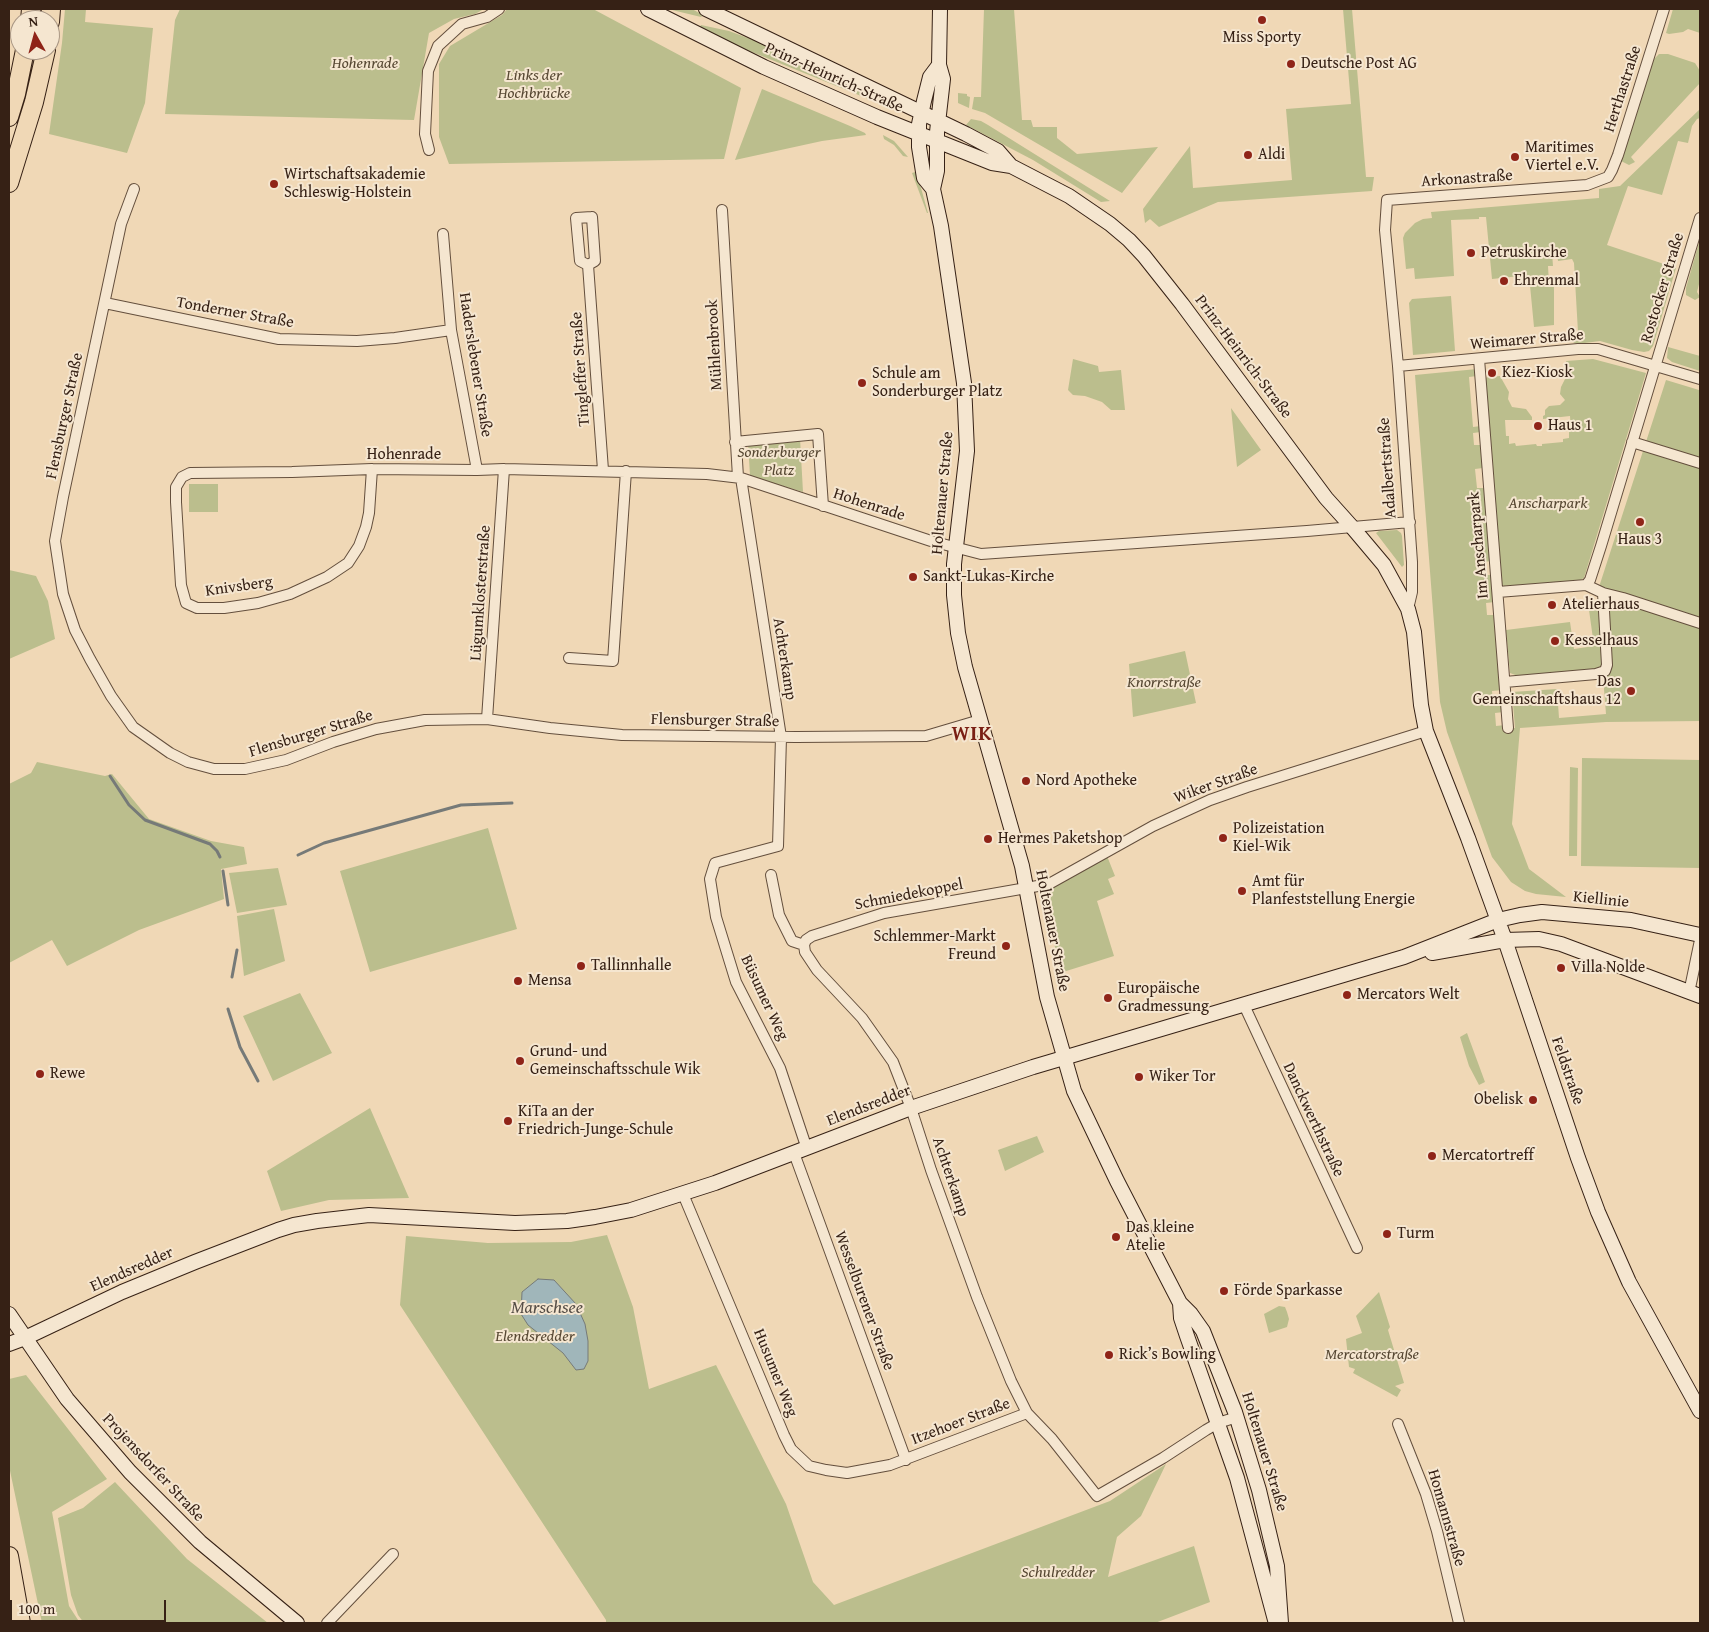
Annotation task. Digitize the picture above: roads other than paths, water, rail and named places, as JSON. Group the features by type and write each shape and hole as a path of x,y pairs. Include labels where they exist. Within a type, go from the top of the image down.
{"highway":[{"path":"9,117 23,60"},
{"path":"9,183 34,102 44,60"},
{"path":"9,1556 21,1623"}],"street":[{"path":"428,150 425,134 428,71 438,46 462,24 487,17 499,9"},
{"name":"Prinz-Heinrich-Straße","path":"648,9 764,67 992,163 1011,166 1056,189 1110,224 1134,246 1182,304 1326,498 1384,565 1408,609"},
{"name":"Prinz-Heinrich-Straße","path":"706,9 998,151 1011,166"},
{"name":"Holtenauer Straße","path":"933,189 937,176 938,121 943,79 939,65 940,9"},
{"name":"Herthastraße","path":"1608,177 1618,155 1664,9"},
{"name":"Holtenauer Straße","path":"939,65 930,77 918,133 924,178 933,189 941,226 960,353 966,420 965,469 956,548 954,595 956,620 965,667 1027,889 1045,987 1074,1091 1180,1303 1184,1327 1237,1478 1276,1623"},
{"name":"Arkonastraße","path":"1387,200 1588,185 1608,177"},
{"name":"Flensburger Straße","path":"134,189 121,224 55,541 63,594 75,630 90,659 111,696 134,727 163,749 188,762 214,769 230,770 245,769 286,760 333,742 376,729 425,720 488,719 550,728 622,735 781,737 926,736 980,720"},
{"name":"Adalbertstraße","path":"1387,200 1385,230 1410,522 1412,592 1408,609 1414,632 1421,705 1426,731"},
{"name":"Mühlenbrook","path":"722,210 735,442 740,478"},
{"name":"Rostocker Straße","path":"1586,585 1594,569 1700,218"},
{"name":"Haderslebener Straße","path":"443,234 451,330 477,470"},
{"name":"Tingleffer Straße","path":"588,265 603,470"},
{"name":"Tonderner Straße","path":"105,303 279,339 357,341 451,330"},
{"name":"Weimarer Straße","path":"1398,366 1598,349 1700,379"},
{"name":"Im Anscharpark","path":"1480,360 1508,728"},
{"path":"735,442 818,434 823,506"},
{"path":"1632,442 1700,463"},
{"name":"Hohenrade","path":"182,477 190,473 372,469 603,470 707,474 740,478 956,548"},
{"name":"Knivsberg","path":"182,477 176,487 176,502 181,576 186,603 197,608 224,608 258,604 290,594 328,578 348,563 360,546 366,527 369,513 372,469"},
{"name":"Lügumklosterstraße","path":"488,719 504,469"},
{"path":"568,658 613,661 626,471"},
{"name":"Achterkamp","path":"740,478 781,737 778,846"},
{"path":"956,548 981,554 1410,522"},
{"path":"1498,592 1586,585 1603,593 1700,623"},
{"path":"1505,682 1596,674 1605,671 1608,665 1603,593"},
{"name":"Wiker Straße","path":"1027,889 1049,884 1153,826 1210,800 1426,731"},
{"name":"Feldstraße","path":"1426,731 1498,920 1598,1212 1629,1282 1700,1411"},
{"name":"Büsumer Weg","path":"778,846 715,863 710,879 716,917 726,952 736,982 780,1068 800,1151"},
{"name":"Achterkamp","path":"771,875 779,915 792,941 804,945 805,952 817,970 862,1018 893,1062 978,1297 1011,1381 1027,1413 1052,1439 1097,1496 1163,1458 1218,1423"},
{"name":"Schmiedekoppel","path":"804,945 806,940 812,936 884,913 1027,889"},
{"name":"Kiellinie","path":"1498,920 1542,912 1631,920 1700,935"},
{"path":"1064,1058 1404,957 1498,920"},
{"path":"1404,957 1505,940 1539,939 1561,944 1695,995 1700,940"},
{"name":"Danckwerthstraße","path":"1244,1005 1357,1248"},
{"name":"Elendsredder","path":"9,1344 26,1338 150,1280 294,1225 317,1220 369,1214 515,1223 595,1218 631,1210 683,1194 911,1108 1064,1058"},
{"name":"Wesselburener Straße","path":"800,1151 906,1460"},
{"name":"Husumer Weg","path":"683,1194 792,1450 809,1466 847,1473 906,1460"},
{"name":"Holtenauer Straße","path":"1180,1303 1192,1314 1203,1331 1237,1417 1277,1566 1281,1623"},
{"name":"Projensdorfer Straße","path":"9,1314 79,1414 151,1494 200,1542 297,1623"},
{"name":"Itzehoer Straße","path":"906,1460 1027,1413"},
{"path":"1218,1423 1237,1417"},
{"name":"Homannstraße","path":"1398,1424 1426,1494 1437,1531 1458,1623"},
{"path":"328,1623 393,1554"}],"water":[{"name":"Marschsee","path":"538,1279 554,1280 576,1304 585,1324 588,1341 588,1361 584,1369 576,1370 563,1353 528,1325 521,1314 522,1292"}],"waterway":[{"path":"110,776 129,805 145,820 210,844 220,857"},
{"path":"298,855 324,843 461,805 512,803"},
{"path":"223,871 228,905"},
{"path":"232,977 237,950"},
{"path":"228,1009 240,1047 258,1081"}],"place":[{"name":"Miss Sporty","path":"1262,20"},
{"name":"Deutsche Post AG","path":"1291,64"},
{"name":"Aldi","path":"1248,155"},
{"name":"Maritimes Viertel e.V.","path":"1515,157"},
{"name":"Wirtschaftsakademie Schleswig-Holstein","path":"274,184"},
{"name":"Petruskirche","path":"1471,253"},
{"name":"Ehrenmal","path":"1504,281"},
{"name":"Kiez-Kiosk","path":"1492,373"},
{"name":"Schule am Sonderburger Platz","path":"862,383"},
{"name":"Haus 1","path":"1538,426"},
{"name":"Haus 3","path":"1640,522"},
{"name":"Sankt-Lukas-Kirche","path":"913,577"},
{"name":"Atelierhaus","path":"1552,605"},
{"name":"Kesselhaus","path":"1555,641"},
{"name":"Das Gemeinschaftshaus 12","path":"1631,691"},
{"name":"Nord Apotheke","path":"1026,781"},
{"name":"Polizeistation Kiel-Wik","path":"1223,838"},
{"name":"Hermes Paketshop","path":"988,839"},
{"name":"Amt für Planfeststellung Energie","path":"1242,891"},
{"name":"Schlemmer-Markt Freund","path":"1006,946"},
{"name":"Tallinnhalle","path":"581,966"},
{"name":"Villa Nolde","path":"1561,968"},
{"name":"Mensa","path":"518,981"},
{"name":"Mercators Welt","path":"1347,995"},
{"name":"Europäische Gradmessung","path":"1108,998"},
{"name":"Grund- und Gemeinschaftsschule Wik","path":"520,1061"},
{"name":"Rewe","path":"40,1074"},
{"name":"Wiker Tor","path":"1139,1077"},
{"name":"Obelisk","path":"1533,1100"},
{"name":"KiTa an der Friedrich-Junge-Schule","path":"508,1121"},
{"name":"Mercatortreff","path":"1432,1156"},
{"name":"Turm","path":"1387,1234"},
{"name":"Das kleine Atelie","path":"1116,1237"},
{"name":"Förde Sparkasse","path":"1224,1291"},
{"name":"Rick’s Bowling","path":"1109,1355"}],"district":[{"name":"WIK","path":"972,735"}],"park label":[{"name":"Links der Hochbrücke","path":"534,85"},
{"name":"Sonderburger Platz","path":"779,462"},
{"name":"Anscharpark","path":"1548,504"},
{"name":"Knorrstraße","path":"1164,683"},
{"name":"Mercatorstraße","path":"1372,1355"},
{"name":"Schulredder","path":"1058,1573"}]}
